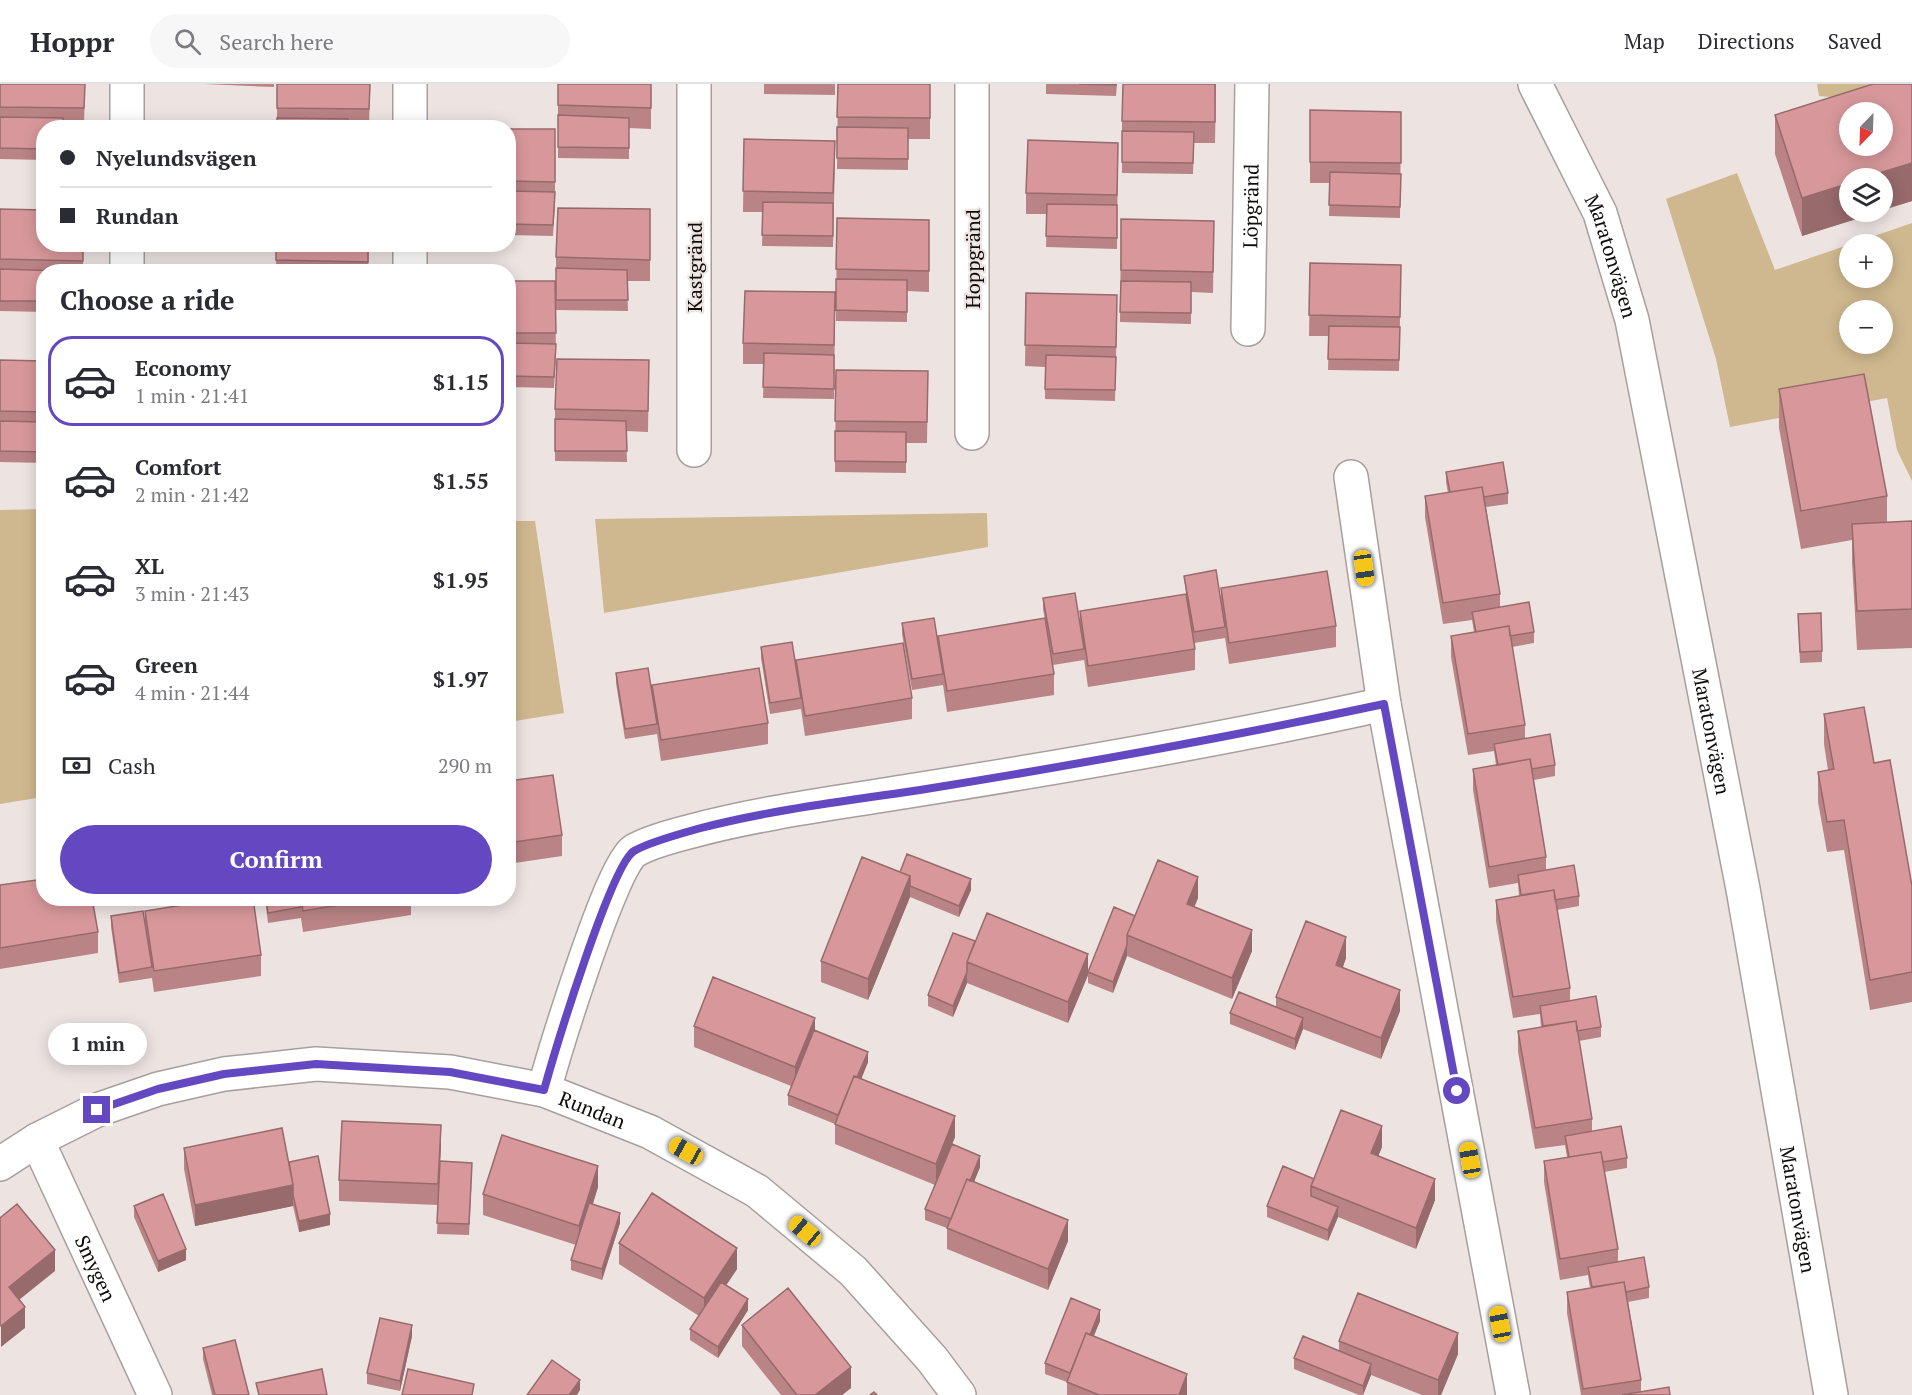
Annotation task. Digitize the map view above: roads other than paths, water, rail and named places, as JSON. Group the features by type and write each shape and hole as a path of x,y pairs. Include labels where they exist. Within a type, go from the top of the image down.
{"street":[{"path":"127,84 127,120"},
{"path":"410,84 410,120"},
{"name":"Kastgränd","path":"694,84 694,450"},
{"name":"Hoppgränd","path":"972,84 972,433"},
{"name":"Löpgränd","path":"1248,329 1252,84"},
{"name":"Maratonvägen","path":"1535,84 1600,213 1632,320 1743,890 1831,1395"},
{"path":"1351,477 1384,704 1513,1395"},
{"path":"544,1090 557,1044 611,889 632,852 671,837 738,818 1056,768 1292,724 1384,704"},
{"name":"Rundan","path":"0,1164 37,1140 97,1110 158,1089 224,1074 316,1064 450,1072 544,1090 650,1132 757,1191 853,1271 932,1359 959,1395"},
{"name":"Smygen","path":"37,1140 155,1395"}]}
